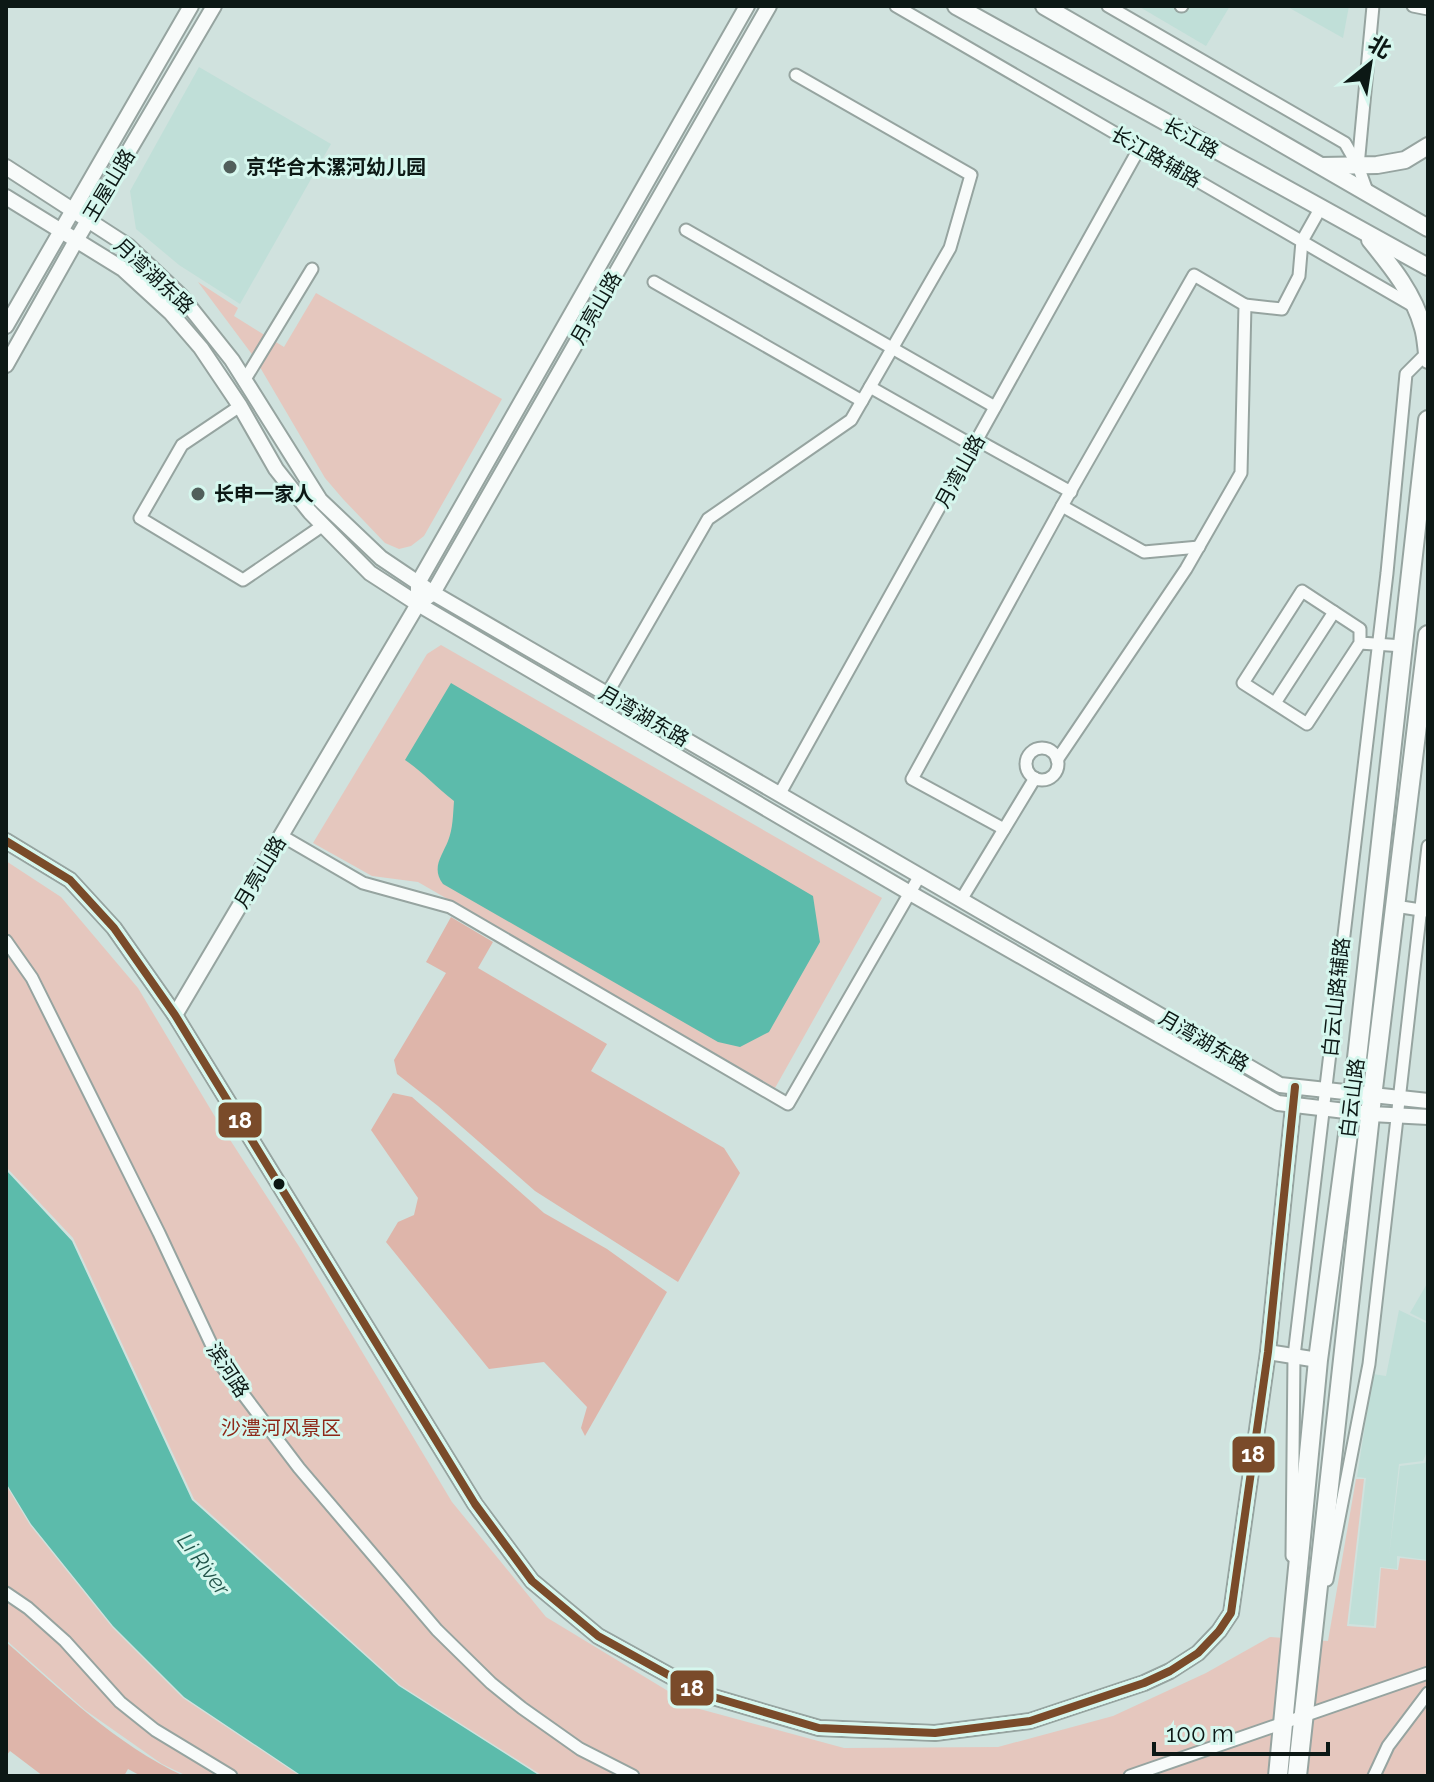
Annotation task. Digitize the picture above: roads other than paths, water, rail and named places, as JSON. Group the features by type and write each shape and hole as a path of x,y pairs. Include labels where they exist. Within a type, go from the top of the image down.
{"highway":[{"name":"白云山路","path":"1278,1776 1318,1360 1352,1103 1428,420"},
{"name":"白云山路","path":"1297,1776 1428,635"}],"main road":[{"name":"长江路","path":"956,6 1428,267"},
{"name":"长江路","path":"1044,6 1428,228"},
{"path":"1319,165 1358,166 1405,160 1428,146"},
{"path":"1364,232 1398,274 1416,308 1428,355"}],"street":[{"name":"王屋山路","path":"6,326 191,6"},
{"name":"王屋山路","path":"6,365 214,6"},
{"name":"月亮山路","path":"418,604 418,583 747,6"},
{"name":"月亮山路","path":"175,1015 418,604 433,593 769,6"},
{"name":"长江路辅路","path":"896,6 1416,308"},
{"path":"1108,6 1345,143 1367,191"},
{"path":"1358,166 1373,6"},
{"path":"1413,6 1428,9"},
{"path":"607,694 708,519 851,420 950,248 971,175 796,75"},
{"name":"月湾山路","path":"779,795 1140,147"},
{"name":"月湾湖东路","path":"6,167 128,246 181,296 232,360 320,500 381,558 433,593 1280,1085 1327,1091 1352,1103"},
{"name":"月湾湖东路","path":"6,197 123,269 170,312 201,348 240,406 276,469 322,526 370,573 910,893 1278,1103 1325,1109 1352,1103 1372,1105 1398,1116 1428,1117"},
{"path":"1004,829 912,779 1194,275 1245,305 1282,309 1299,276 1302,241 1320,209"},
{"path":"686,230 995,407"},
{"path":"244,381 312,269"},
{"path":"654,282 862,401"},
{"path":"1035,778 1050,778 1057,770 1057,760 1199,547 1241,473 1245,305"},
{"name":"白云山路辅路","path":"1291,1652 1294,1356 1325,1109 1406,374 1428,355"},
{"path":"870,387 1071,492"},
{"path":"240,406 182,445 140,518 243,580 322,526"},
{"path":"1062,506 1144,552 1199,547"},
{"path":"1302,591 1360,629 1360,643 1307,724 1243,683 1302,591"},
{"path":"1275,703 1334,612"},
{"path":"1360,643 1403,646"},
{"path":"1035,778 1026,766 1032,752 1047,749 1057,760"},
{"path":"961,900 1035,778"},
{"path":"282,836 363,883 450,907 788,1104 919,877"},
{"path":"6,841 70,880 114,928 175,1015 475,1504 532,1581 598,1636 703,1694 819,1728 935,1733 1030,1721 1170,1671 1198,1653 1219,1631 1231,1613 1268,1352 1295,1087"},
{"path":"1313,1647 1369,1364 1424,910 1428,846"},
{"path":"1395,906 1424,910"},
{"name":"滨河路","path":"6,941 32,978 221,1365 299,1468 437,1630 491,1683 580,1749 633,1776"},
{"name":"月湾湖东路","path":"1372,1105 1400,1099 1428,1101"},
{"path":"1268,1352 1318,1360"},
{"path":"6,1593 65,1641 120,1702 155,1730 231,1776"},
{"path":"1130,1776 1428,1673"},
{"path":"1374,1776 1388,1746 1428,1693"}],"water":[{"path":"451,683 813,896 820,942 769,1032 740,1047 718,1042 443,884 438,867 451,832 454,801 405,760"},
{"name":"Li River","path":"6,1170 72,1241 192,1500 399,1686 540,1776 302,1776 184,1697 113,1626 31,1524 6,1483"}],"place":[{"name":"京华合木漯河幼儿园","path":"230,167"},
{"name":"长申一家人","path":"198,494"}],"park label":[{"name":"沙澧河风景区","path":"281,1428"}]}
